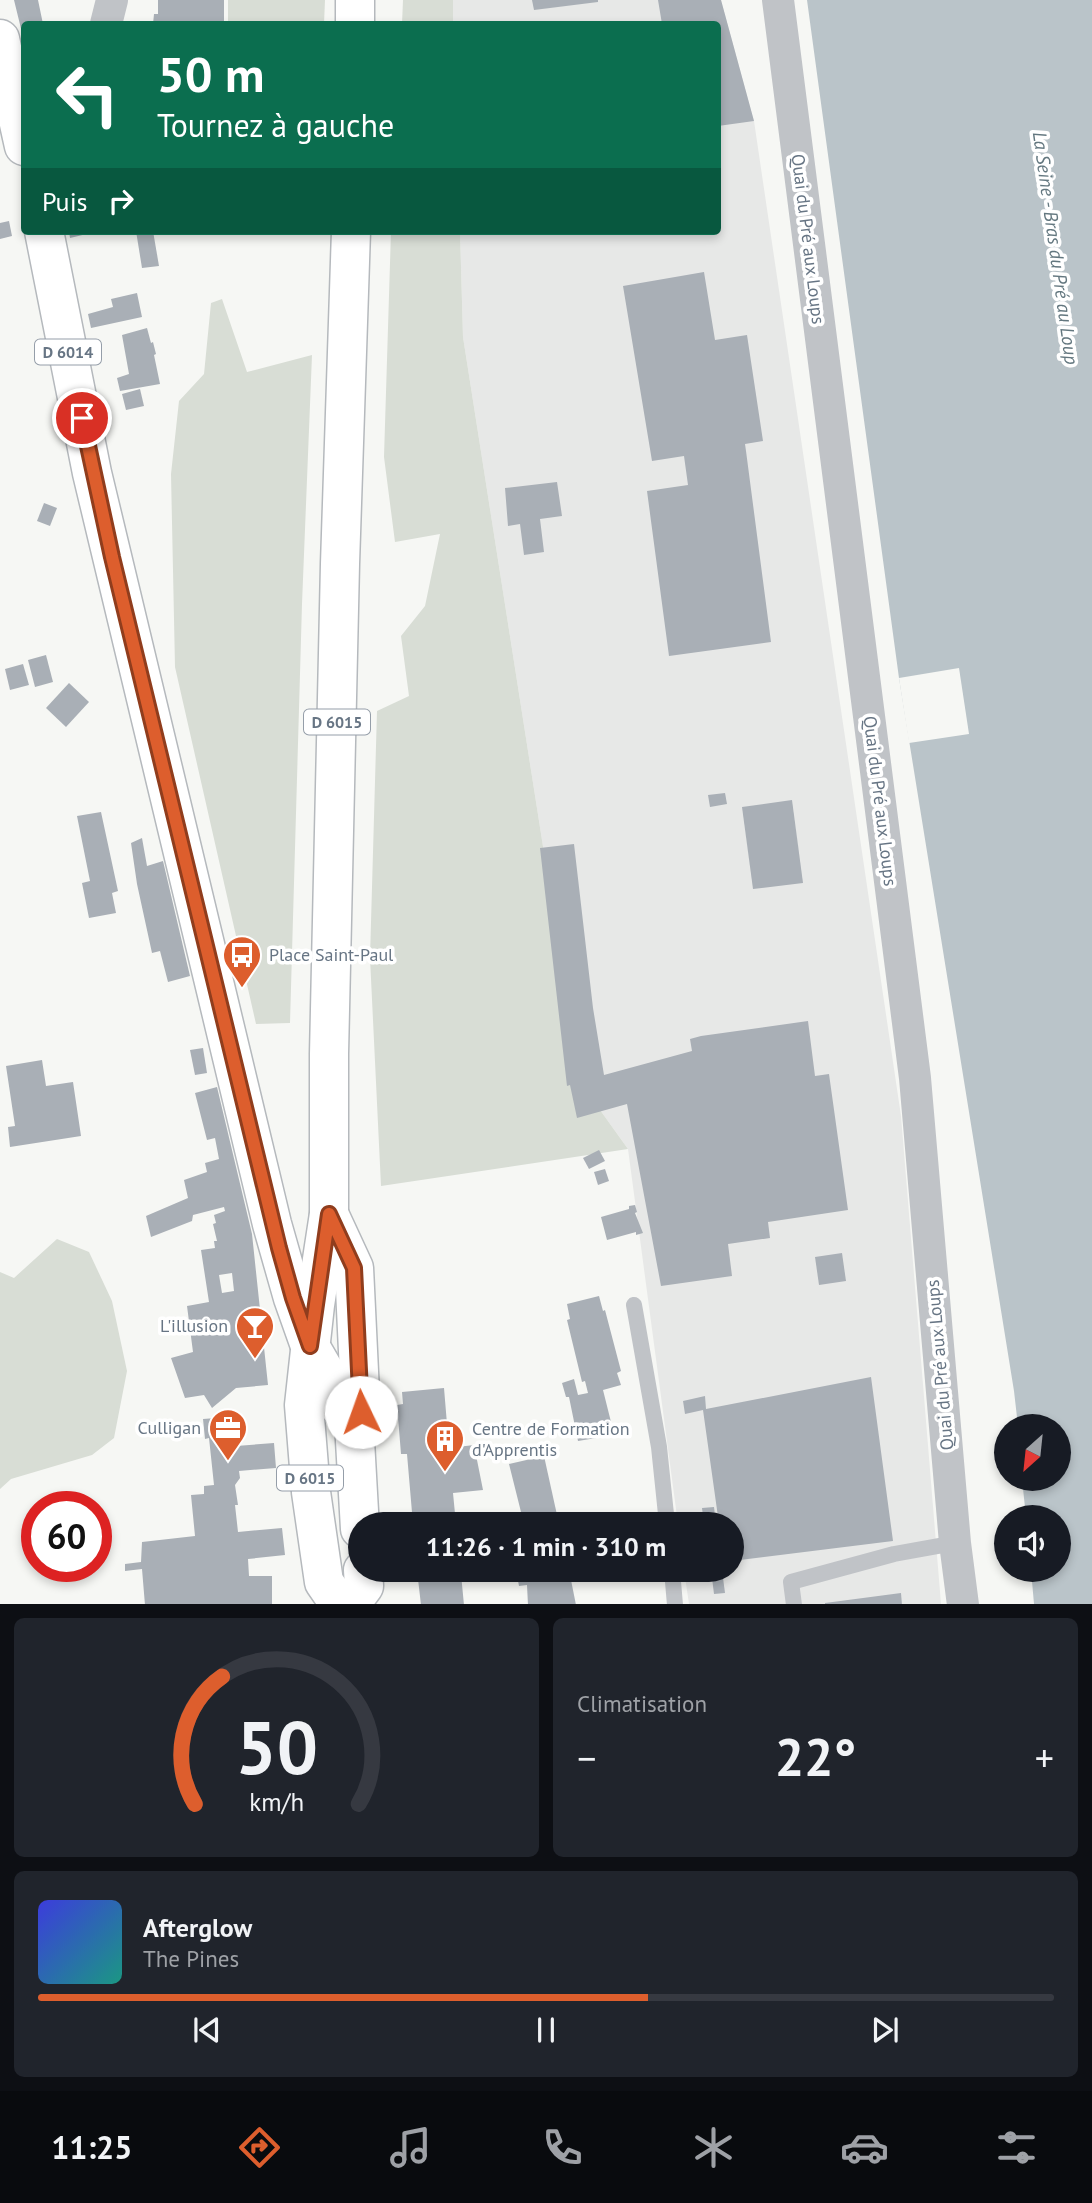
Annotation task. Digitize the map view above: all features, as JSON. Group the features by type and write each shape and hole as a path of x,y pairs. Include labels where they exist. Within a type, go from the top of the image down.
{"main road":[{"path":"355,0 355,21"},
{"path":"0,39 21,123"},
{"name":"D 6014","path":"45,235 92,473 112,557 272,1224 310,1346"},
{"name":"D 6015","path":"339,1604 324,1582 311,1492 304,1405 329,1214 329,1054 351,235"},
{"name":"D 6015","path":"329,1214 354,1268 361,1412 354,1423 359,1512"},
{"path":"310,1346 324,1370 336,1403 354,1423"},
{"path":"351,1604 364,1586 364,1582"}],"street":[{"path":"107,21 113,0"},
{"name":"Quai du Pré aux Loups","path":"778,0 810,168 915,1078 955,1543 963,1604"}],"lane":[{"path":"634,1305 659,1447 666,1512"},
{"path":"794,1604 791,1582 894,1554 955,1543"},
{"path":"673,1582 675,1604"}],"shaded area":[{"path":"228,0 325,0 324,21 228,21"},
{"path":"403,0 453,0 453,21 402,21"},
{"path":"453,0 721,0 754,121 901,1116 941,1604 689,1604 686,1582 744,1582 744,1512 676,1512 628,1149 580,1082 463,337 460,235 721,235 721,21 453,21"},
{"path":"391,235 460,235 463,337 580,1082 628,1149 381,1186 370,958 377,711 409,696 401,636 425,606 440,534 395,542 384,457"},
{"path":"222,299 247,372 312,355 290,1023 256,1024 175,667 171,474 179,401 204,374 211,303"},
{"path":"57,1239 89,1252 112,1301 127,1371 114,1438 92,1455 11,1479 0,1489 0,1272 14,1278"}],"water":[{"name":"La Seine - Bras du Pré au Loup","path":"807,0 1092,0 1092,1604 1034,1604 1032,1582 1071,1582 1071,1505 1025,1505 1023,1491 1071,1491 1071,1414 1017,1414 899,678"}],"pier":[{"path":"959,668 969,734 909,743 899,678"}],"building":[{"path":"14,0 38,0 42,21 21,21 21,29"},
{"path":"158,0 224,0 224,21 153,21 154,14 158,14"},
{"path":"532,0 598,0 598,2 534,10"},
{"path":"658,0 721,0 754,121 721,126 721,21 662,21"},
{"path":"9,221 12,236 0,239 0,223"},
{"path":"137,235 154,235 159,266 142,268"},
{"path":"704,272 715,340 747,335 763,441 745,444 771,642 669,656 647,491 688,485 684,456 652,461 623,286"},
{"path":"137,293 142,317 91,328 88,314 113,307 111,299"},
{"path":"147,328 156,354 154,355 160,384 120,391 117,378 129,374 122,335"},
{"path":"140,389 144,406 126,410 122,394"},
{"path":"557,482 562,516 540,519 544,552 524,555 520,524 508,526 505,488"},
{"path":"44,503 57,508 50,526 37,521"},
{"path":"46,655 53,682 35,687 28,660"},
{"path":"23,664 29,685 10,690 5,669"},
{"path":"69,683 89,702 66,727 46,708"},
{"path":"725,793 727,804 710,807 708,795"},
{"path":"792,800 803,883 753,889 742,807"},
{"path":"101,812 118,891 112,893 116,913 89,918 82,883 90,881 77,816"},
{"path":"142,838 147,866 163,861 190,976 168,982 160,951 152,953 137,884 131,843"},
{"path":"574,844 593,1008 604,1075 692,1051 690,1039 701,1036 808,1021 815,1076 829,1074 848,1210 768,1222 770,1238 728,1244 732,1276 661,1286 627,1104 577,1118 570,1085 567,1086 540,848"},
{"path":"203,1048 207,1073 195,1075 190,1050"},
{"path":"42,1060 46,1086 73,1082 81,1136 10,1147 8,1127 15,1126 6,1066"},
{"path":"217,1087 252,1234 268,1385 236,1388 212,1408 204,1395 185,1398 171,1358 193,1352 187,1306 209,1302 201,1250 215,1248 214,1241 217,1241 214,1215 225,1211 224,1207 193,1215 192,1221 151,1237 146,1216 188,1198 184,1180 207,1172 205,1163 219,1159 215,1138 207,1140 195,1093","holes":["232,1273 234,1291 222,1293 219,1275"]},
{"path":"599,1150 605,1161 589,1169 583,1158"},
{"path":"605,1169 609,1181 598,1185 594,1172"},
{"path":"635,1205 635,1213 643,1233 636,1235 636,1232 607,1240 601,1217"},
{"path":"842,1253 846,1281 819,1285 815,1257"},
{"path":"599,1296 621,1371 617,1373 621,1385 603,1390 612,1426 600,1429 602,1437 578,1441 569,1397 566,1397 562,1383 574,1379 578,1395 588,1393 585,1381 582,1382 567,1320 570,1319 567,1304"},
{"path":"871,1377 893,1541 744,1560 744,1512 717,1512 703,1410 685,1414 683,1401 705,1396 706,1409"},
{"name":"Centre de Formation d'Apprentis","path":"444,1388 449,1448 474,1445 483,1490 453,1493 455,1512 412,1512 407,1454 401,1454 397,1405 403,1404 402,1392"},
{"path":"229,1417 230,1434 236,1439 236,1446 274,1443 276,1468 239,1471 240,1478 235,1485 238,1532 282,1528 285,1555 248,1559 249,1576 272,1576 272,1604 145,1604 142,1569 125,1571 125,1564 141,1562 142,1542 195,1536 191,1495 204,1494 204,1486 214,1485 209,1438 205,1439 203,1419"},
{"path":"544,1456 556,1512 521,1512 509,1464"},
{"path":"714,1507 715,1512 702,1512 702,1508"},
{"path":"418,1582 462,1582 464,1604 421,1604"},
{"path":"518,1582 571,1582 576,1604 528,1604 527,1585 519,1586"},
{"path":"712,1582 724,1582 725,1593 714,1594"},
{"path":"901,1593 902,1604 825,1604"}],"place":[{"name":"Place Saint-Paul","path":"242,989"},
{"name":"L'illusion","path":"255,1360"},
{"name":"Culligan","path":"228,1462"},
{"name":"Centre de Formation d'Apprentis","path":"445,1473"}],"route":[{"path":"82,418 92,473 272,1224 310,1346 329,1214 354,1268 361,1412"}]}
